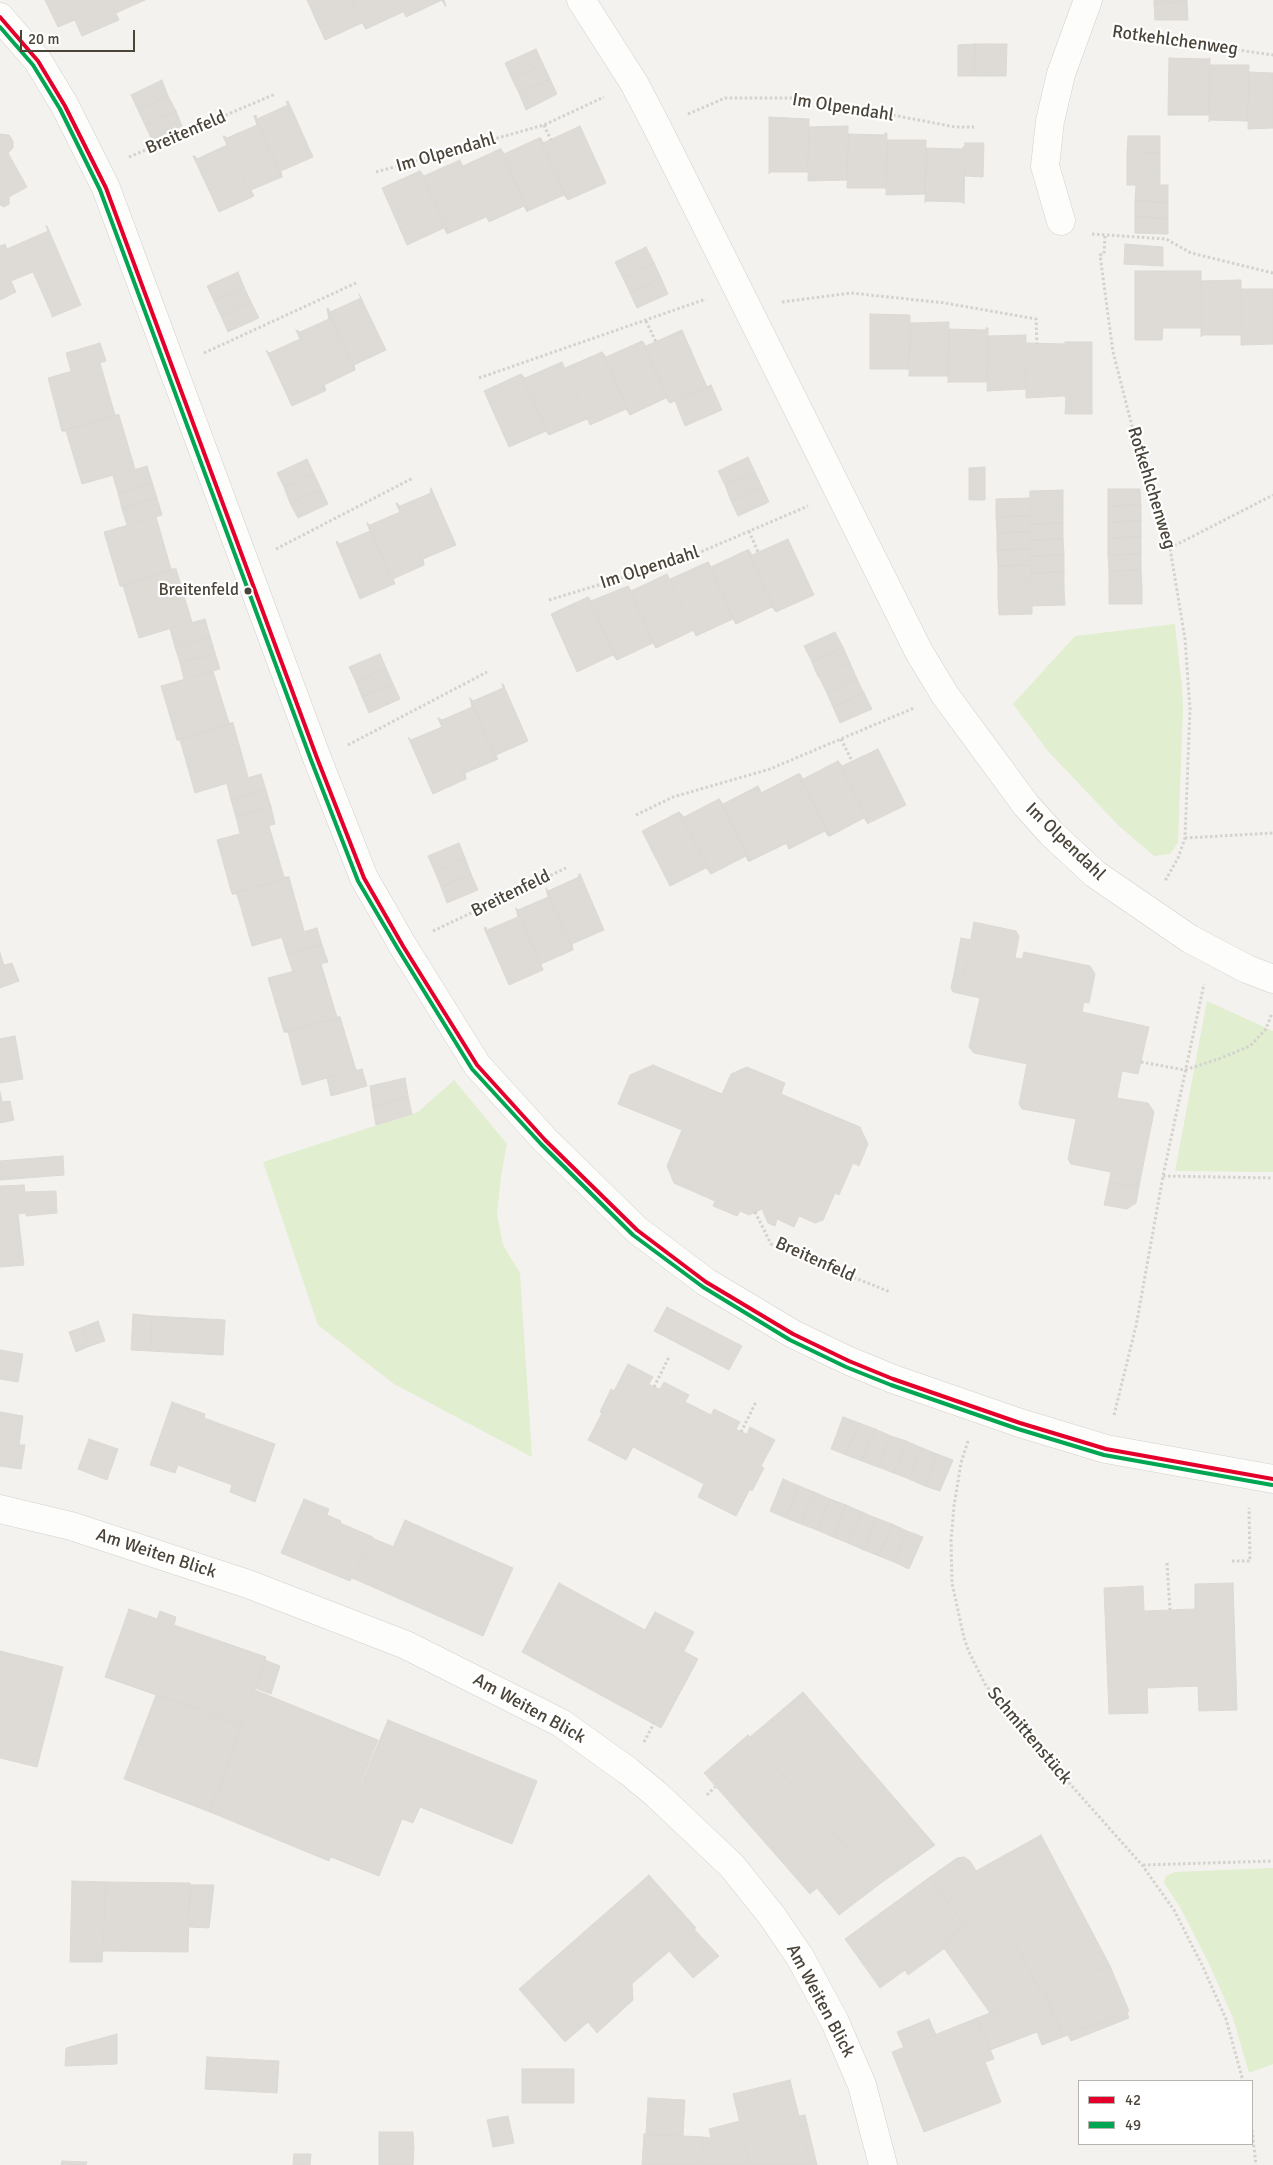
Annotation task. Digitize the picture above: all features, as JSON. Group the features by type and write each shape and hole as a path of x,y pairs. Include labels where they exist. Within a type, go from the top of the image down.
{"street":[{"name":"Im Olpendahl","path":"581,0 634,83 657,127 838,492 919,652 944,695 1003,776 1051,833 1095,874 1211,951 1247,969 1273,979"},
{"path":"1061,220 1045,166 1061,74 1088,0"},
{"path":"0,17 38,61 65,106 112,206 317,758 364,878 403,946 477,1065 544,1140 637,1230 706,1282 793,1334 849,1361 978,1409 1106,1449 1273,1479"},
{"name":"Am Weiten Blick","path":"0,1509 71,1526 239,1581 406,1645 561,1723 628,1771 656,1794 732,1866 772,1916 800,1957 835,2022 862,2085 883,2165"}],"path":[{"name":"Rotkehlchenweg","path":"1077,27 1273,55"},
{"name":"Im Olpendahl","path":"376,172 544,125 634,83"},
{"name":"Breitenfeld","path":"97,171 276,94"},
{"name":"Im Olpendahl","path":"657,127 725,98 804,98 955,127 974,128"},
{"path":"544,125 551,140"},
{"name":"Rotkehlchenweg","path":"1148,910 1178,858 1185,838 1189,688 1182,613 1170,548 1140,457 1113,352 1100,254 1104,254 1105,236 1166,239 1191,253 1273,273"},
{"path":"171,367 356,283"},
{"path":"479,378 646,321 742,297 851,293 945,303 1036,319 1037,344"},
{"path":"646,321 656,342"},
{"path":"245,565 413,478"},
{"name":"Im Olpendahl","path":"549,600 684,559 838,492"},
{"path":"1170,548 1273,495"},
{"path":"749,531 758,552"},
{"path":"317,758 402,718 487,672"},
{"path":"636,815 673,797 770,769 944,695"},
{"path":"841,739 852,761"},
{"path":"1185,838 1273,833"},
{"name":"Breitenfeld","path":"403,946 566,868"},
{"path":"1106,1449 1136,1326 1163,1176 1211,951"},
{"path":"1141,1062 1185,1070 1250,1046 1266,1029 1273,1009"},
{"path":"1163,1176 1273,1178"},
{"name":"Breitenfeld","path":"755,1212 771,1244 890,1292"},
{"path":"654,1387 669,1357"},
{"path":"741,1432 756,1402"},
{"name":"Schmittenstück","path":"978,1409 961,1463 952,1524 952,1583 964,1638 985,1684 1014,1721 1142,1865 1174,1910 1203,1967 1226,2019 1243,2080"},
{"path":"1232,1561 1250,1561 1249,1517"},
{"path":"1167,1563 1170,1610"},
{"path":"1142,1865 1273,1861"},
{"path":"1253,2139 1256,2165"}],"green space":[{"path":"1175,624 1183,709 1178,843 1170,854 1154,856 1119,826 1047,750 1013,704 1075,636"},
{"path":"1207,1001 1273,1031 1273,1172 1175,1171"},
{"path":"454,1080 507,1144 497,1214 503,1245 520,1273 532,1457 394,1384 318,1325 263,1162 418,1112"},
{"path":"1273,1868 1273,2064 1249,2073 1233,2018 1210,1966 1180,1907 1164,1883 1166,1876 1175,1872"}],"building":[{"path":"45,0 65,0 75,20 58,27"},
{"path":"66,0 110,0 119,20 82,36"},
{"path":"110,0 145,0 116,13"},
{"path":"307,0 352,0 366,29 362,23 325,40"},
{"path":"352,0 398,0 403,12 366,29"},
{"path":"398,0 442,0 406,17"},
{"path":"1154,0 1187,0 1187,2 1154,4"},
{"path":"1187,2 1188,20 1155,20 1154,4"},
{"path":"975,44 990,44 990,76 974,76"},
{"path":"975,44 974,76 958,76 958,45"},
{"path":"990,44 1007,44 1006,76 990,76"},
{"path":"536,49 543,64 512,79 505,63"},
{"path":"1169,58 1210,58 1209,115 1168,115"},
{"path":"543,64 550,79 519,93 512,79"},
{"path":"1210,65 1249,65 1248,121 1210,120 1209,122"},
{"path":"1249,72 1273,73 1273,128 1248,129"},
{"path":"550,79 557,94 526,110 519,93"},
{"path":"162,80 168,96 138,110 131,95"},
{"path":"168,96 176,111 145,125 138,110"},
{"path":"288,101 313,157 281,171 282,177 254,116 256,115 257,119 288,105 286,102"},
{"path":"176,111 182,126 152,140 145,125"},
{"path":"254,116 282,177 251,190 254,196 252,197 224,136 227,138 257,125"},
{"path":"769,117 809,119 808,172 770,172 769,174"},
{"path":"580,126 606,183 568,200 539,138 541,138 543,143"},
{"path":"848,126 847,180 808,181 809,127"},
{"path":"887,133 886,188 847,188 848,134 885,135"},
{"path":"0,134 9,135 13,141 13,148 8,153 27,187 9,197 9,204 4,207 0,205"},
{"path":"223,136 252,197 219,212 193,156 197,159 227,145"},
{"path":"1128,136 1160,136 1160,153 1127,152"},
{"path":"539,138 568,200 564,195 528,211 500,149 504,154"},
{"path":"887,140 926,140 925,194 886,195"},
{"path":"965,143 984,143 983,177 965,176"},
{"path":"965,147 964,204 962,202 926,201 925,203 926,148 963,149"},
{"path":"500,149 528,211 524,206 489,222 463,166"},
{"path":"1127,152 1160,153 1160,169 1127,169"},
{"path":"460,160 486,217 449,233 420,171 424,176"},
{"path":"1127,169 1160,169 1160,185 1127,185"},
{"path":"420,171 449,233 447,234 444,228 407,245 382,188"},
{"path":"1136,185 1168,185 1168,202 1135,201"},
{"path":"1135,201 1168,202 1168,218 1135,217"},
{"path":"1135,217 1168,218 1168,234 1135,233"},
{"path":"46,226 81,305 52,317 33,272 11,281 16,292 0,300 0,246 5,244 7,249 48,231"},
{"path":"1125,244 1163,247 1163,266 1124,264"},
{"path":"646,247 654,263 623,278 615,262"},
{"path":"654,263 661,278 630,293 623,278"},
{"path":"1135,271 1201,271 1201,328 1163,328 1162,340 1135,340"},
{"path":"238,272 244,287 214,301 207,286"},
{"path":"661,278 668,294 637,308 630,293"},
{"path":"1241,280 1241,335 1203,335 1201,337 1201,281"},
{"path":"244,287 251,302 221,316 214,301"},
{"path":"1241,289 1273,289 1273,344 1241,345"},
{"path":"361,298 386,350 354,365 355,370 327,309 330,312"},
{"path":"251,302 259,318 228,332 221,316"},
{"path":"327,309 355,370 324,385 325,391 297,330 300,332 329,319"},
{"path":"870,314 910,315 909,369 870,369"},
{"path":"949,322 948,376 909,376 910,323"},
{"path":"988,328 987,382 948,383 949,329 986,330"},
{"path":"296,330 325,391 292,406 266,350 269,353 300,339"},
{"path":"682,330 707,387 670,403 642,341 646,346"},
{"path":"1026,335 1026,389 987,391 988,336"},
{"path":"642,341 670,403 666,398 630,415 602,352 606,357"},
{"path":"1065,342 1092,342 1092,414 1065,414 1066,398 1064,396 1026,398 1027,343 1065,344"},
{"path":"100,343 106,361 71,371 66,353"},
{"path":"602,352 630,415 626,409 590,425 565,368"},
{"path":"562,362 587,419 549,435 521,374 525,378"},
{"path":"100,363 115,415 119,415 62,431 48,378"},
{"path":"521,374 549,435 546,431 509,447 484,391"},
{"path":"711,385 722,410 685,426 675,401"},
{"path":"119,415 135,469 82,484 66,431 62,431"},
{"path":"748,457 755,472 725,485 718,471"},
{"path":"307,459 314,474 284,487 277,473"},
{"path":"147,466 152,482 118,493 113,476"},
{"path":"985,467 985,500 969,500 969,468"},
{"path":"755,472 762,487 731,501 725,485"},
{"path":"314,474 321,489 290,503 284,487"},
{"path":"152,482 157,498 122,509 118,493"},
{"path":"762,487 769,502 738,516 731,501"},
{"path":"431,488 456,545 423,559 424,565 397,503 400,506 431,493"},
{"path":"321,489 328,504 298,518 290,503"},
{"path":"1108,489 1140,489 1141,505 1108,506"},
{"path":"1063,490 1063,507 1030,507 1030,491"},
{"path":"157,498 162,515 127,525 122,509"},
{"path":"1030,498 1030,516 996,517 996,499"},
{"path":"396,503 424,565 393,579 394,584 367,523 370,525 400,512"},
{"path":"1141,505 1141,521 1108,522 1108,506"},
{"path":"1030,507 1063,507 1063,523 1030,524"},
{"path":"1030,516 1030,532 997,533 996,517"},
{"path":"156,517 171,569 176,569 120,586 104,532"},
{"path":"1141,521 1141,537 1108,538 1108,522"},
{"path":"367,523 394,584 360,599 336,542 339,544 370,531"},
{"path":"1063,523 1063,539 1031,540 1030,524"},
{"path":"1030,532 1031,549 997,550 997,533"},
{"path":"1141,537 1141,554 1108,555 1108,538"},
{"path":"788,539 814,595 776,612 747,550 752,555"},
{"path":"1063,539 1064,555 1031,556 1031,540"},
{"path":"1031,549 1031,565 998,566 997,550"},
{"path":"747,550 776,612 772,607 736,624 708,562 711,567"},
{"path":"1141,554 1141,570 1109,571 1108,555"},
{"path":"1064,555 1064,572 1031,573 1031,556"},
{"path":"708,562 736,624 733,619 696,636 670,579"},
{"path":"1031,565 1032,582 998,582 998,566"},
{"path":"176,569 192,622 139,638 123,586 120,586"},
{"path":"1141,570 1142,587 1109,587 1109,571"},
{"path":"1064,572 1064,589 1032,589 1031,573"},
{"path":"667,574 694,630 656,648 628,586 631,591"},
{"path":"998,582 1032,582 1032,598 998,598"},
{"path":"628,586 656,648 653,643 617,660 588,597 591,601"},
{"path":"1109,587 1142,587 1142,604 1109,604"},
{"path":"1032,589 1064,589 1065,605 1032,606"},
{"path":"588,597 617,660 613,655 577,672 551,614"},
{"path":"998,598 1032,598 1032,614 999,615"},
{"path":"205,619 210,636 175,647 170,629"},
{"path":"835,632 843,647 812,662 804,646"},
{"path":"210,636 215,653 180,663 175,647"},
{"path":"843,647 850,663 818,677 812,662"},
{"path":"215,653 220,669 184,679 180,663"},
{"path":"380,654 386,668 356,682 349,667"},
{"path":"850,663 857,679 827,693 819,677"},
{"path":"386,668 393,684 362,697 356,682"},
{"path":"213,671 229,723 233,723 177,740 161,686"},
{"path":"857,679 864,693 833,707 827,693"},
{"path":"393,684 400,699 369,713 362,697"},
{"path":"502,684 528,741 496,755 498,759 496,760 470,698 473,701 503,688"},
{"path":"864,693 872,709 840,723 833,707"},
{"path":"470,698 496,760 465,773 466,779 439,718 442,720 472,707"},
{"path":"438,718 466,779 433,794 408,737 411,740 442,727"},
{"path":"233,723 248,777 195,793 180,740 177,740"},
{"path":"878,749 906,805 869,823 838,761 842,766"},
{"path":"838,761 869,823 864,818 830,836 798,774 803,779"},
{"path":"261,774 266,790 231,800 227,784"},
{"path":"798,774 830,836 825,831 789,849 761,793"},
{"path":"758,786 787,843 750,861 719,799 723,804"},
{"path":"266,790 271,807 236,817 231,800"},
{"path":"719,799 750,861 748,861 746,856 711,874 679,812 684,817"},
{"path":"271,807 275,824 240,833 236,817"},
{"path":"679,812 711,874 706,868 670,886 642,831"},
{"path":"269,826 284,877 289,877 232,894 217,840"},
{"path":"459,843 465,858 435,872 428,856"},
{"path":"465,858 471,874 441,887 435,872"},
{"path":"471,874 478,890 447,903 441,887"},
{"path":"580,874 604,930 572,944 573,950 546,888 548,891 579,877 578,875"},
{"path":"289,877 304,931 252,946 237,894 232,894"},
{"path":"546,888 573,950 541,964 543,970 516,908 518,910 548,897"},
{"path":"516,908 543,970 509,985 484,928 486,927 487,930 518,917"},
{"path":"974,922 1016,931 1019,936 1015,958 1022,959 1024,952 1090,966 1095,974 1089,1003 1084,1002 1082,1012 1149,1027 1138,1074 1122,1071 1117,1098 1148,1103 1154,1112 1140,1181 1131,1187 1109,1182 1111,1172 1071,1164 1068,1159 1076,1119 1022,1109 1019,1104 1027,1064 974,1053 969,1047 980,998 953,992 951,988 954,974 964,976"},
{"path":"317,928 322,945 287,954 282,938"},
{"path":"961,938 972,940 964,976 954,974"},
{"path":"322,945 328,962 293,972 287,954"},
{"path":"0,953 4,965 12,963 19,981 0,988"},
{"path":"321,964 337,1017 340,1017 284,1032 268,978"},
{"path":"340,1017 356,1070 302,1085 288,1032 284,1032"},
{"path":"15,1036 23,1079 0,1083 0,1039"},
{"path":"653,1065 722,1094 731,1074 747,1067 785,1083 781,1094 860,1127 868,1144 859,1166 853,1163 839,1195 835,1193 823,1220 815,1223 799,1216 794,1227 777,1219 775,1226 768,1223 762,1209 749,1215 740,1211 737,1216 713,1206 715,1201 674,1183 667,1166 682,1130 618,1104 630,1075"},
{"path":"362,1069 367,1086 331,1096 327,1078"},
{"path":"405,1078 408,1096 373,1108 370,1086"},
{"path":"0,1092 2,1102 10,1101 14,1120 0,1123"},
{"path":"408,1096 412,1114 376,1125 373,1108"},
{"path":"63,1156 64,1175 0,1180 0,1161"},
{"path":"1140,1181 1136,1203 1127,1209 1104,1205 1109,1182 1131,1187"},
{"path":"24,1185 25,1192 56,1191 57,1213 26,1216 26,1213 18,1214 24,1265 0,1267 0,1186"},
{"path":"667,1307 742,1346 729,1370 654,1331"},
{"path":"133,1314 152,1316 150,1351 131,1350"},
{"path":"152,1316 225,1320 223,1355 150,1351"},
{"path":"98,1321 105,1341 90,1346 83,1327"},
{"path":"83,1327 90,1346 76,1352 69,1332"},
{"path":"0,1350 23,1354 18,1382 0,1379"},
{"path":"628,1364 653,1377 649,1384 654,1387 660,1389 664,1382 689,1395 685,1402 711,1415 714,1409 740,1422 736,1429 741,1432 747,1434 750,1427 775,1440 761,1466 764,1468 752,1491 750,1489 736,1516 698,1497 704,1484 633,1447 626,1460 588,1440 602,1413 600,1412 611,1389 614,1391"},
{"path":"172,1402 205,1414 204,1418 275,1444 255,1502 230,1492 232,1485 178,1465 175,1473 150,1465"},
{"path":"0,1412 23,1416 19,1445 25,1445 21,1469 0,1466"},
{"path":"843,1417 859,1423 846,1455 831,1449"},
{"path":"859,1423 875,1429 862,1461 846,1455"},
{"path":"875,1429 891,1436 878,1467 862,1461"},
{"path":"891,1436 906,1441 894,1473 878,1467"},
{"path":"89,1439 118,1449 107,1480 78,1469"},
{"path":"906,1441 922,1448 909,1479 894,1473"},
{"path":"922,1448 937,1454 925,1486 909,1479"},
{"path":"937,1454 953,1460 940,1491 925,1486"},
{"path":"783,1479 799,1486 786,1518 770,1511"},
{"path":"799,1486 814,1492 801,1524 786,1518"},
{"path":"814,1492 830,1499 817,1530 801,1524"},
{"path":"304,1499 329,1509 327,1515 341,1521 340,1523 373,1537 350,1581 281,1553"},
{"path":"830,1499 846,1505 833,1537 817,1530"},
{"path":"846,1505 862,1512 848,1543 833,1537"},
{"path":"862,1512 876,1518 864,1550 848,1543"},
{"path":"876,1518 892,1524 879,1556 864,1550"},
{"path":"405,1520 513,1568 483,1636 375,1588"},
{"path":"892,1524 907,1531 894,1562 879,1556"},
{"path":"907,1531 923,1537 909,1569 894,1562"},
{"path":"372,1538 394,1547 375,1588 352,1578"},
{"path":"559,1583 698,1659 661,1728 522,1652"},
{"path":"1233,1583 1237,1710 1199,1711 1198,1686 1147,1688 1148,1713 1109,1714 1104,1588 1143,1586 1144,1611 1195,1609 1195,1584"},
{"path":"129,1609 157,1619 160,1611 176,1617 174,1625 266,1657 242,1725 105,1677"},
{"path":"655,1612 694,1632 684,1651 645,1630"},
{"path":"0,1651 63,1667 37,1767 0,1758"},
{"path":"265,1660 280,1666 271,1694 255,1688"},
{"path":"255,1690 378,1740 329,1861 210,1812"},
{"path":"803,1692 935,1845 881,1883 854,1856 750,1737"},
{"path":"156,1695 242,1725 210,1812 124,1779"},
{"path":"388,1720 537,1781 512,1844 420,1807 413,1823 402,1819 379,1876 331,1857"},
{"path":"748,1735 854,1856 810,1894 704,1773"},
{"path":"1041,1835 1110,1966 1041,1993 976,1871"},
{"path":"854,1856 881,1883 839,1915 817,1888"},
{"path":"964,1857 970,1861 978,1874 1041,1993 990,2013 941,1944 965,1926 930,1877 957,1858"},
{"path":"649,1875 696,1928 565,2042 519,1989"},
{"path":"930,1877 965,1926 941,1944 945,1948 908,1975 905,1970 880,1988 845,1939"},
{"path":"72,1881 106,1882 102,1962 70,1962"},
{"path":"106,1882 190,1883 188,1952 103,1951"},
{"path":"190,1885 214,1885 209,1928 189,1927"},
{"path":"694,1929 719,1956 693,1978 669,1951"},
{"path":"1110,1966 1129,2011 1063,2037 1045,1992"},
{"path":"632,1983 633,2000 597,2033 588,2022"},
{"path":"1045,1992 1063,2037 1042,2045 1037,2032 990,2050 977,2018"},
{"path":"1127,2012 1129,2018 1071,2041 1068,2035"},
{"path":"977,2018 994,2059 985,2062 1001,2102 924,2132 892,2052"},
{"path":"929,2019 936,2035 904,2048 897,2032"},
{"path":"117,2034 117,2064 65,2066 66,2048"},
{"path":"207,2057 279,2061 277,2093 205,2089"},
{"path":"522,2069 574,2069 574,2103 522,2103"},
{"path":"790,2080 811,2165 750,2165 733,2094"},
{"path":"648,2098 685,2100 683,2136 646,2134"},
{"path":"805,2115 817,2165 811,2165 799,2116"},
{"path":"508,2116 514,2143 493,2147 487,2120"},
{"path":"740,2121 750,2165 701,2165 703,2137 711,2138 709,2129"},
{"path":"379,2132 413,2132 414,2148 379,2148"},
{"path":"644,2134 703,2137 701,2165 642,2165"},
{"path":"379,2148 414,2148 413,2165 379,2165"},
{"path":"294,2154 311,2154 310,2165 293,2165"},
{"path":"62,2161 87,2162 86,2165 61,2165"}],"transit line":[{"name":"42","path":"0,17 38,61 65,106 106,188 317,758 364,878 403,946 477,1065 545,1140 637,1230 706,1282 793,1334 849,1361 893,1379 1020,1423 1106,1449 1273,1479"},
{"name":"49","path":"0,27 33,65 60,109 100,190 311,760 358,881 472,1069 541,1144 633,1235 703,1287 790,1340 846,1367 891,1385 1018,1429 1104,1455 1272,1485"}],"place":[{"name":"Breitenfeld","path":"248,591"}]}
